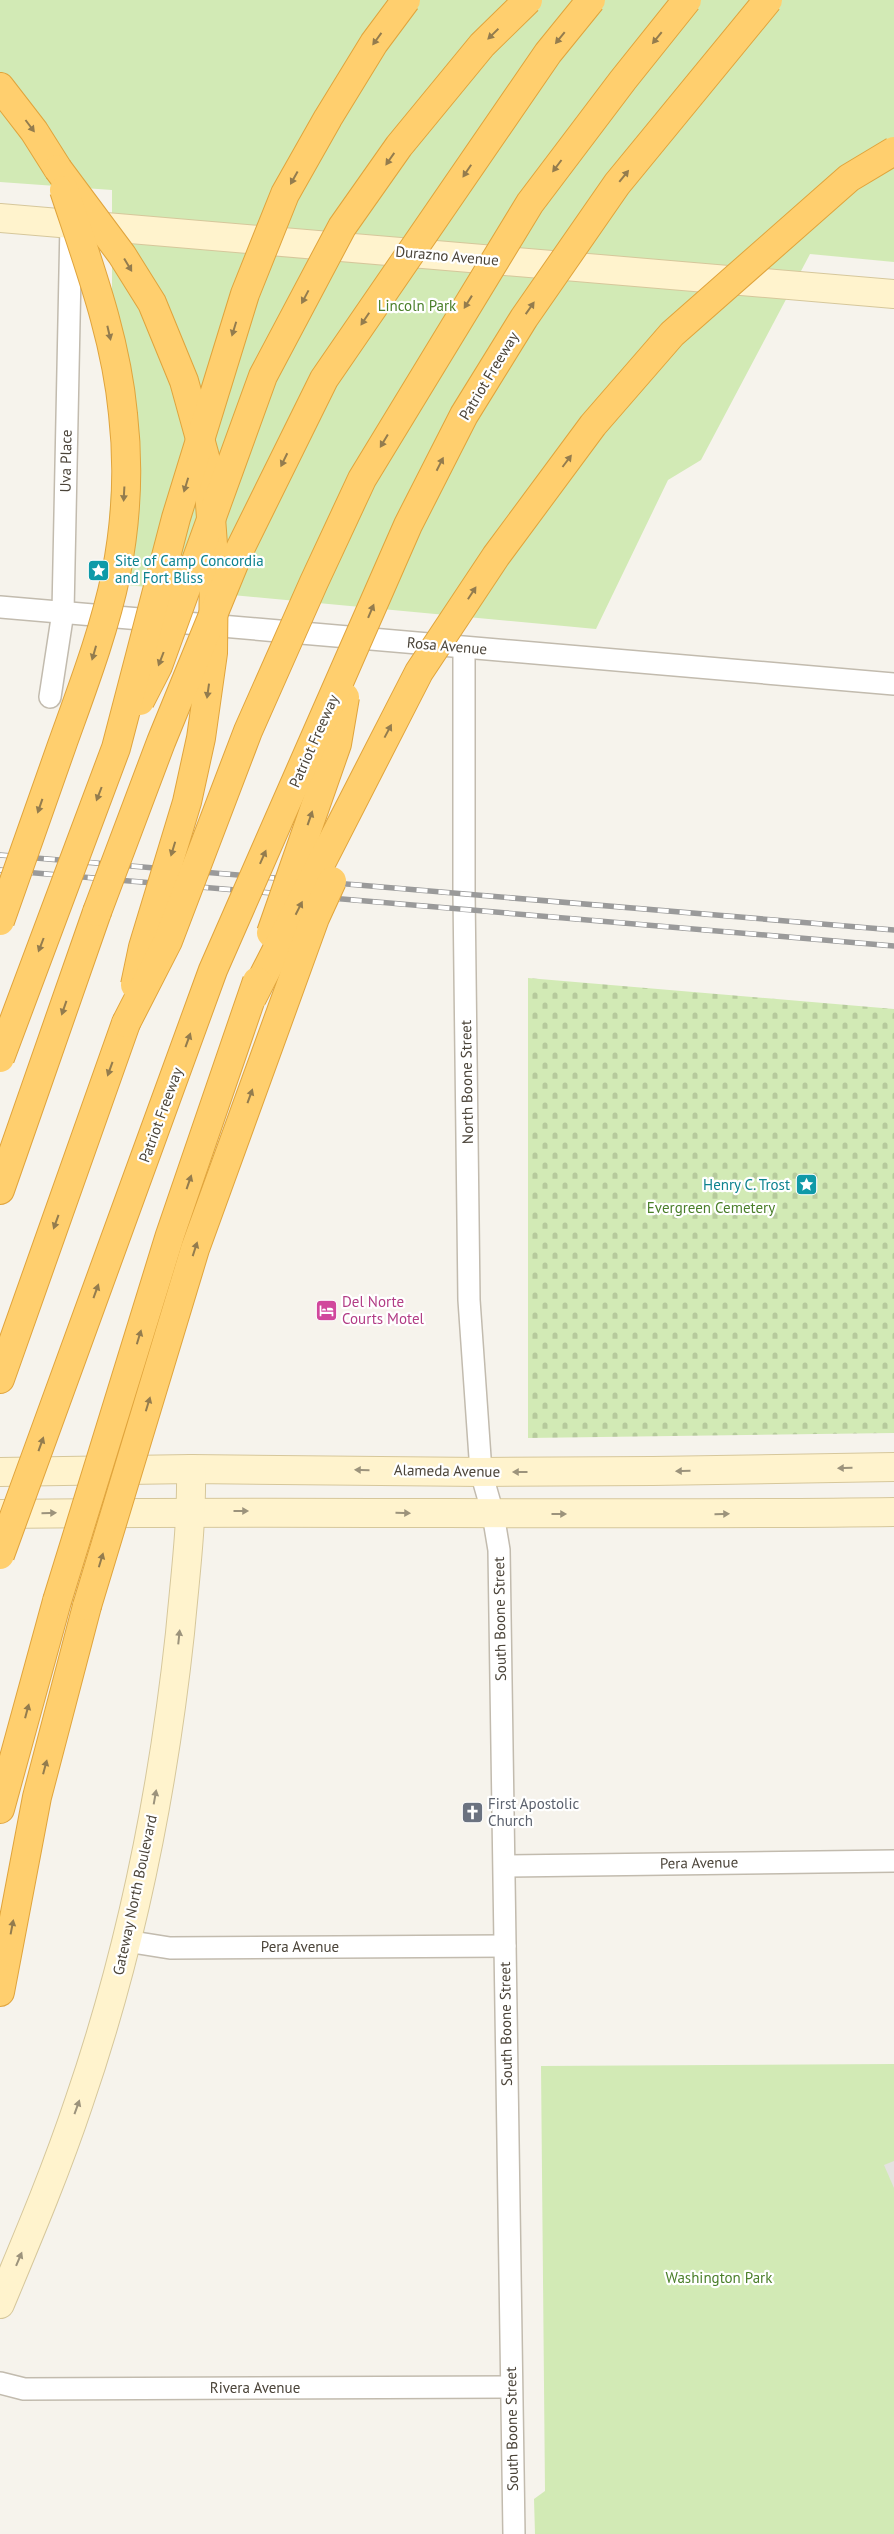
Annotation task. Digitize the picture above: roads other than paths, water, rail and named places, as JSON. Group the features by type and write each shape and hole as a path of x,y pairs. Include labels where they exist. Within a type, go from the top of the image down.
{"highway":[{"path":"0,1058 116,748 176,518 245,294 290,186 328,118 374,43 406,0"},
{"path":"116,748 158,666 263,376 342,227 399,146 482,45 528,0"},
{"path":"0,1190 97,912 161,742 240,549 320,387 548,53 591,0"},
{"path":"126,1023 168,941 248,731 362,479 530,203 623,80 687,0"},
{"name":"Patriot Freeway","path":"0,1555 213,970 412,516 464,415 524,318 617,184 768,0"},
{"path":"0,87 34,131 58,169 122,255 152,303 184,381 207,464 214,558 213,653 202,728 187,802 143,946 126,1023 0,1379"},
{"path":"252,998 419,672 496,556 599,418 672,334 849,178 894,150"},
{"path":"0,921 92,658 116,574 123,514 124,416 118,370 106,321 58,169"},
{"path":"0,1809 57,1600 170,1235 252,998 278,910 337,744 352,656"},
{"path":"0,1992 37,1797 87,1606 195,1249 315,918 360,818 375,755"}],"main road":[{"name":"Durazno Avenue","path":"0,218 894,294"},
{"name":"Alameda Avenue","path":"0,1472 191,1469 481,1472 894,1467"},
{"name":"Gateway North Boulevard","path":"0,2304 42,2205 80,2102 112,1996 142,1873 173,1701 192,1511 191,1469"},
{"path":"0,1514 192,1511 493,1514 894,1512"}],"street":[{"name":"Uva Place","path":"50,697 63,612 71,224"},
{"name":"Rosa Avenue","path":"0,607 894,684"},
{"name":"North Boone Street","path":"464,648 464,893 469,1300 481,1472 493,1514"},
{"name":"South Boone Street","path":"493,1514 499,1550 514,2534"},
{"name":"Pera Avenue","path":"505,1866 894,1861"},
{"name":"Pera Avenue","path":"126,1941 170,1948 505,1946"},
{"name":"Rivera Avenue","path":"0,2383 24,2389 511,2387"}],"railway":[{"path":"0,855 894,930"},
{"path":"0,870 894,946"}],"place":[{"name":"Site of Camp Concordia and Fort Bliss","path":"99,570"},
{"name":"Henry C. Trost","path":"806,1185"},
{"name":"Del Norte Courts Motel","path":"326,1311"},
{"name":"First Apostolic Church","path":"472,1813"}],"park label":[{"name":"Lincoln Park","path":"417,306"},
{"name":"Evergreen Cemetery","path":"711,1208"},
{"name":"Washington Park","path":"719,2278"}]}
